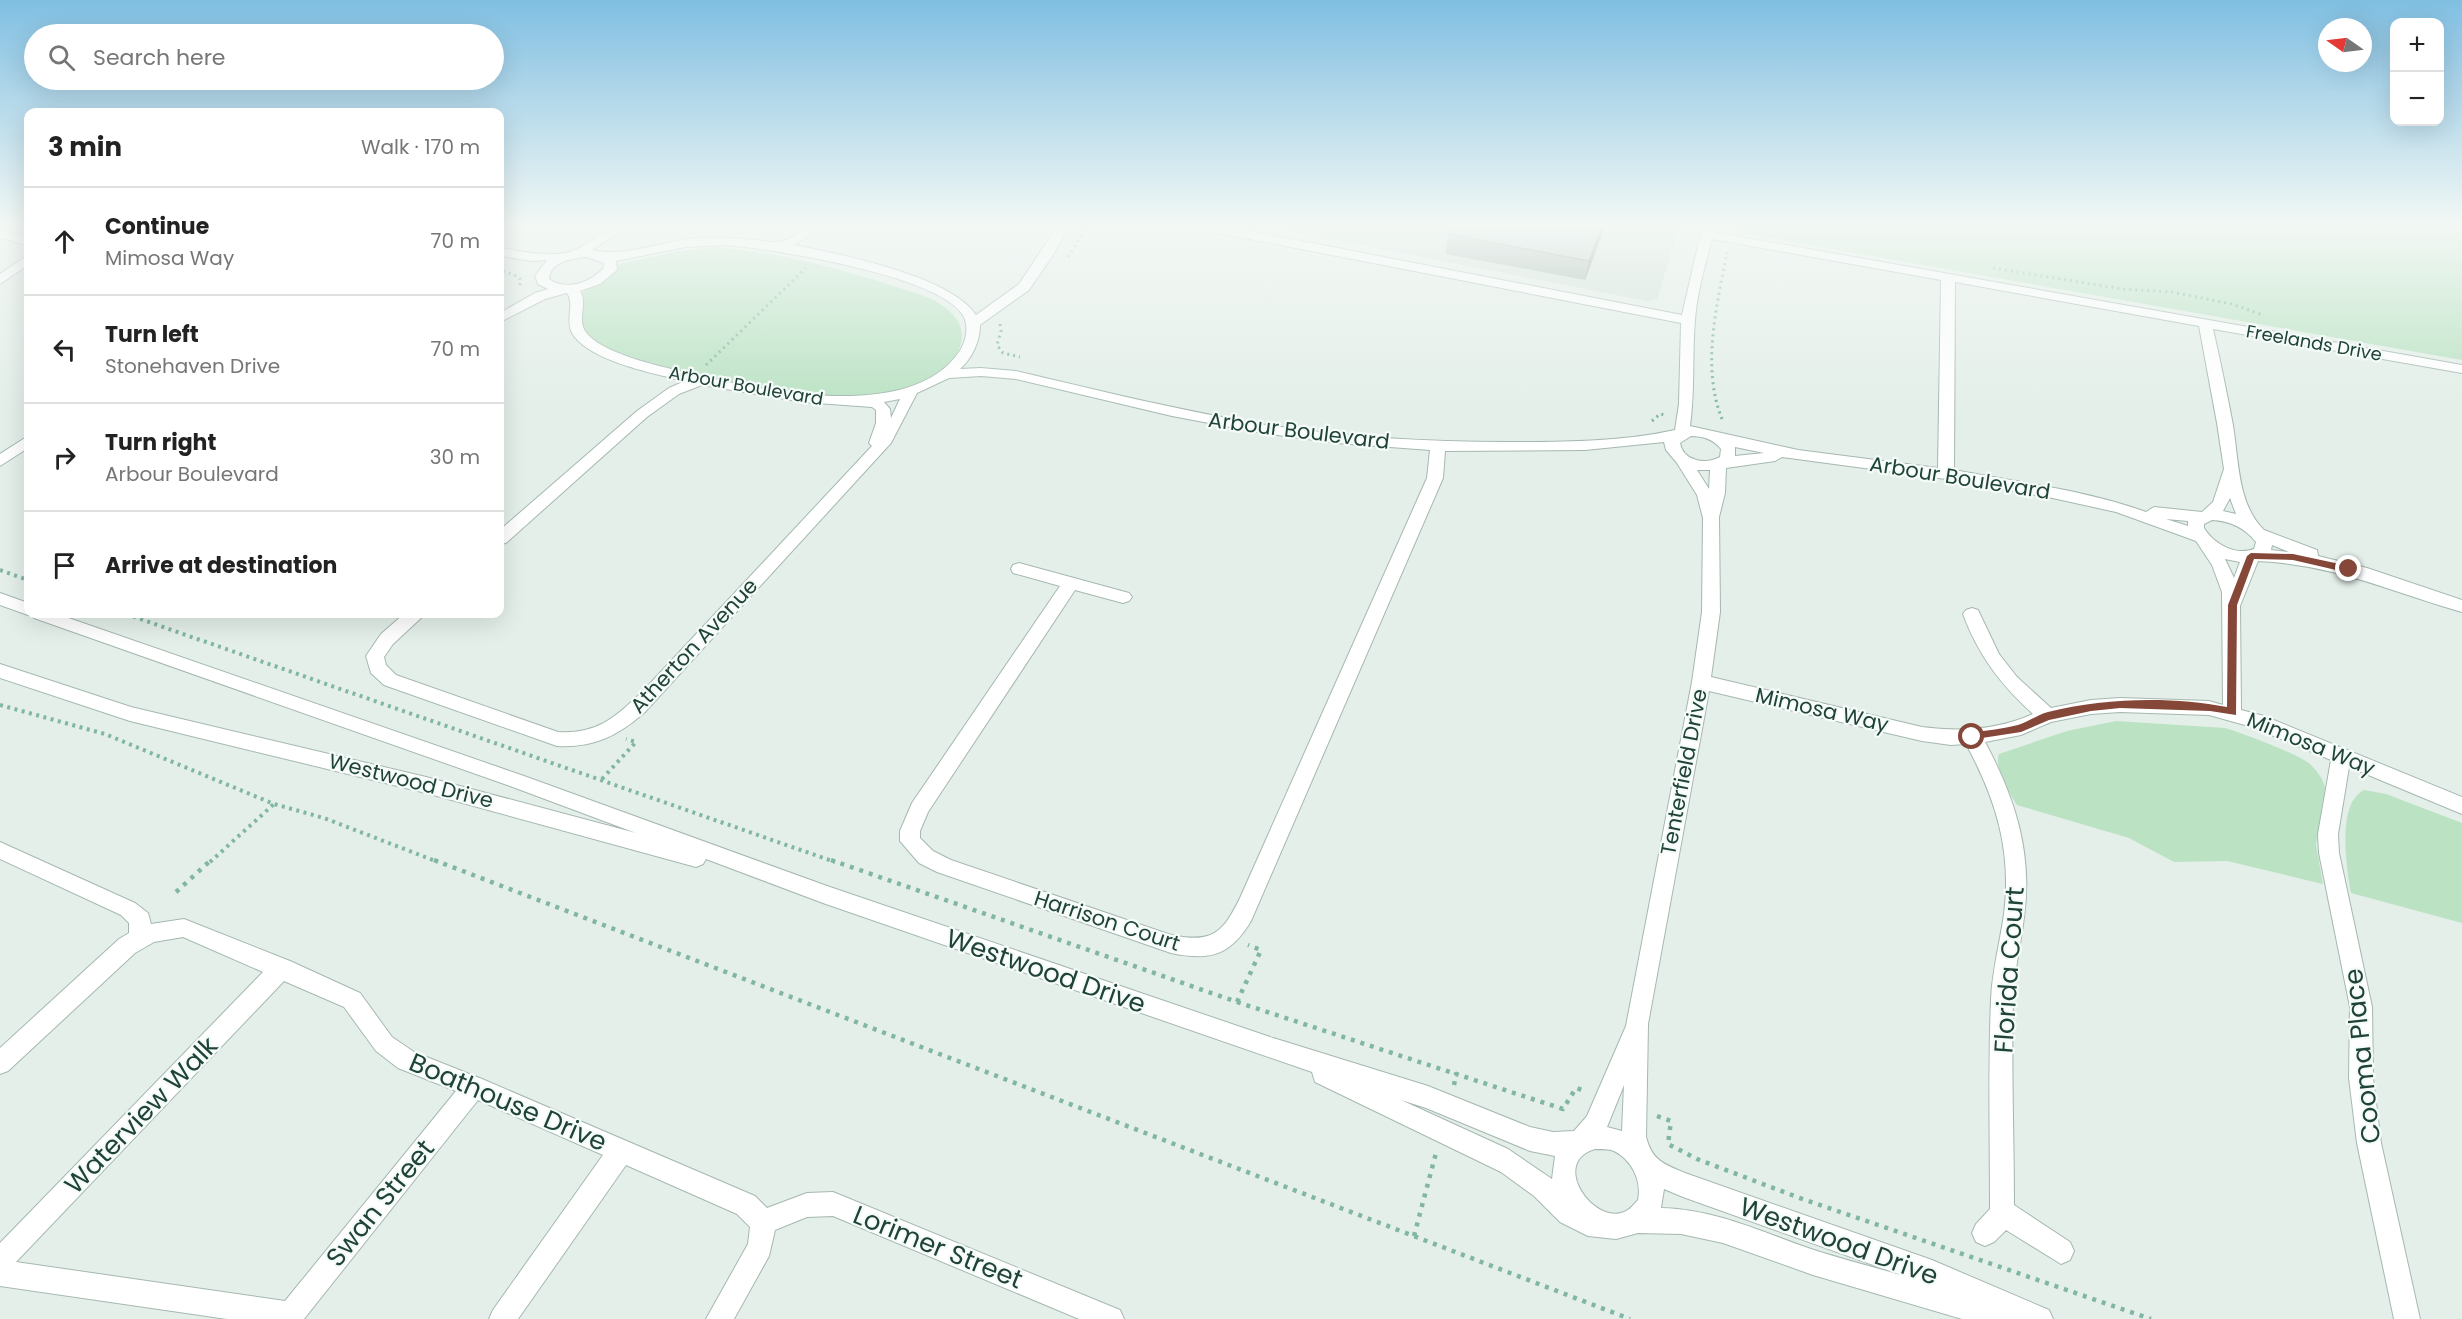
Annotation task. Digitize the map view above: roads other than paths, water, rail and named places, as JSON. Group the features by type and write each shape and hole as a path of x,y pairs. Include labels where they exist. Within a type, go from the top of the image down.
{"street":[{"path":"504,313 534,286"},
{"path":"552,286 555,288 567,288"},
{"path":"504,315 540,296 581,286"},
{"path":"925,286 959,302 974,323 1019,292 1024,286"},
{"path":"959,302 978,303 994,298 1017,286"},
{"path":"1510,286 1688,320"},
{"path":"1681,459 1672,447 1672,442 1681,433 1687,380 1688,320 1694,286"},
{"path":"1946,474 1948,286"},
{"name":"Freelands Drive","path":"1991,286 2462,369"},
{"name":"Arbour Boulevard","path":"567,288 577,297 578,332 584,339 610,353 666,372 696,379 830,401 864,401 912,390 943,374 957,364 970,344 974,323"},
{"path":"2205,323 2237,499 2244,517 2256,531 2265,547 2254,556 2233,605"},
{"path":"970,344 982,360 1016,375"},
{"path":"642,414 664,386 667,379 666,372"},
{"path":"943,374 981,372 1016,375"},
{"name":"Arbour Boulevard","path":"1016,375 1236,424 1330,438 1438,446 1587,446"},
{"path":"504,535 642,414 674,391 696,379"},
{"path":"1687,380 1698,416 1718,438"},
{"path":"870,454 892,432 912,390"},
{"path":"864,401 877,404 883,409 885,416 882,432 870,454"},
{"path":"1587,446 1641,442 1698,431 1718,438 1798,455"},
{"name":"Tenterfield Drive","path":"1711,518 1718,493 1720,464 1730,454 1729,449 1718,438"},
{"path":"0,455 24,441"},
{"path":"0,461 24,442"},
{"name":"Harrison Court","path":"1071,583 920,809 910,831 910,841 926,857 944,866 1171,944 1190,949 1206,949 1218,945 1236,929 1250,900 1435,478 1438,446"},
{"path":"1587,446 1649,452 1701,466 1755,458 1798,455"},
{"name":"Atherton Avenue","path":"411,618 387,639 375,656 377,668 390,680 557,739 574,741 590,739 625,720 649,697 870,454"},
{"name":"Arbour Boulevard","path":"1798,455 1946,474 2048,492 2120,508 2231,518 2256,531"},
{"name":"Tenterfield Drive","path":"1640,1159 1634,1137 1637,1024 1701,682 1711,612 1711,518 1705,495 1681,459"},
{"path":"2232,464 2220,504 2196,522 2196,528 2224,573 2233,605 2232,712"},
{"name":"Arbour Boulevard","path":"2120,508 2202,538 2227,553 2254,556"},
{"path":"2256,531 2349,569 2462,606"},
{"path":"2254,556 2293,557 2349,569"},
{"path":"1020,569 1124,597"},
{"path":"0,599 24,608"},
{"path":"1972,614 1981,640 1999,670 2047,716"},
{"name":"Westwood Drive","path":"51,618 517,782 822,894 1270,1048 1428,1097 1530,1139 1553,1144 1579,1142"},
{"name":"Westwood Drive","path":"0,671 130,714 478,798 822,894"},
{"name":"Mimosa Way","path":"1701,682 1922,734 1951,738 1972,737 2021,728 2047,716 2091,707 2120,705 2210,708 2232,712 2462,806"},
{"name":"Florida Court","path":"1972,737 2006,807 2013,829 2016,856 2015,914 2004,971 2002,998 2002,1211"},
{"name":"Cooma Place","path":"2341,757 2328,834 2329,853 2361,1007 2361,1078 2370,1143 2407,1319"},
{"path":"0,850 128,909 140,919 140,937"},
{"name":"Boathouse Drive","path":"0,1063 127,946 140,937 163,929 184,928 282,968 352,1000 384,1044 406,1060 474,1087 746,1205 763,1222"},
{"name":"Waterview Walk","path":"0,1261 282,968"},
{"name":"Tenterfield Drive","path":"1579,1142 1596,1124 1637,1024"},
{"name":"Westwood Drive","path":"1270,1048 1499,1157 1534,1180 1567,1213 1584,1224 1598,1227 1627,1223 1681,1221 1723,1230 1814,1262 2006,1319"},
{"name":"Swan Street","path":"288,1317 474,1087"},
{"path":"1595,1137 1614,1139 1633,1150 1646,1167 1652,1187 1648,1206 1627,1223 1598,1223 1580,1211 1567,1194 1562,1175 1566,1156 1579,1142 1595,1137"},
{"path":"502,1319 621,1151"},
{"name":"Westwood Drive","path":"1640,1159 1660,1175 1683,1185 1932,1273 2040,1319"},
{"name":"Lorimer Street","path":"763,1222 807,1205 833,1204 1112,1319"},
{"path":"1985,1233 1996,1222 2002,1211 2061,1251"},
{"path":"719,1319 760,1247 763,1222"},
{"path":"0,1273 288,1317"}]}
